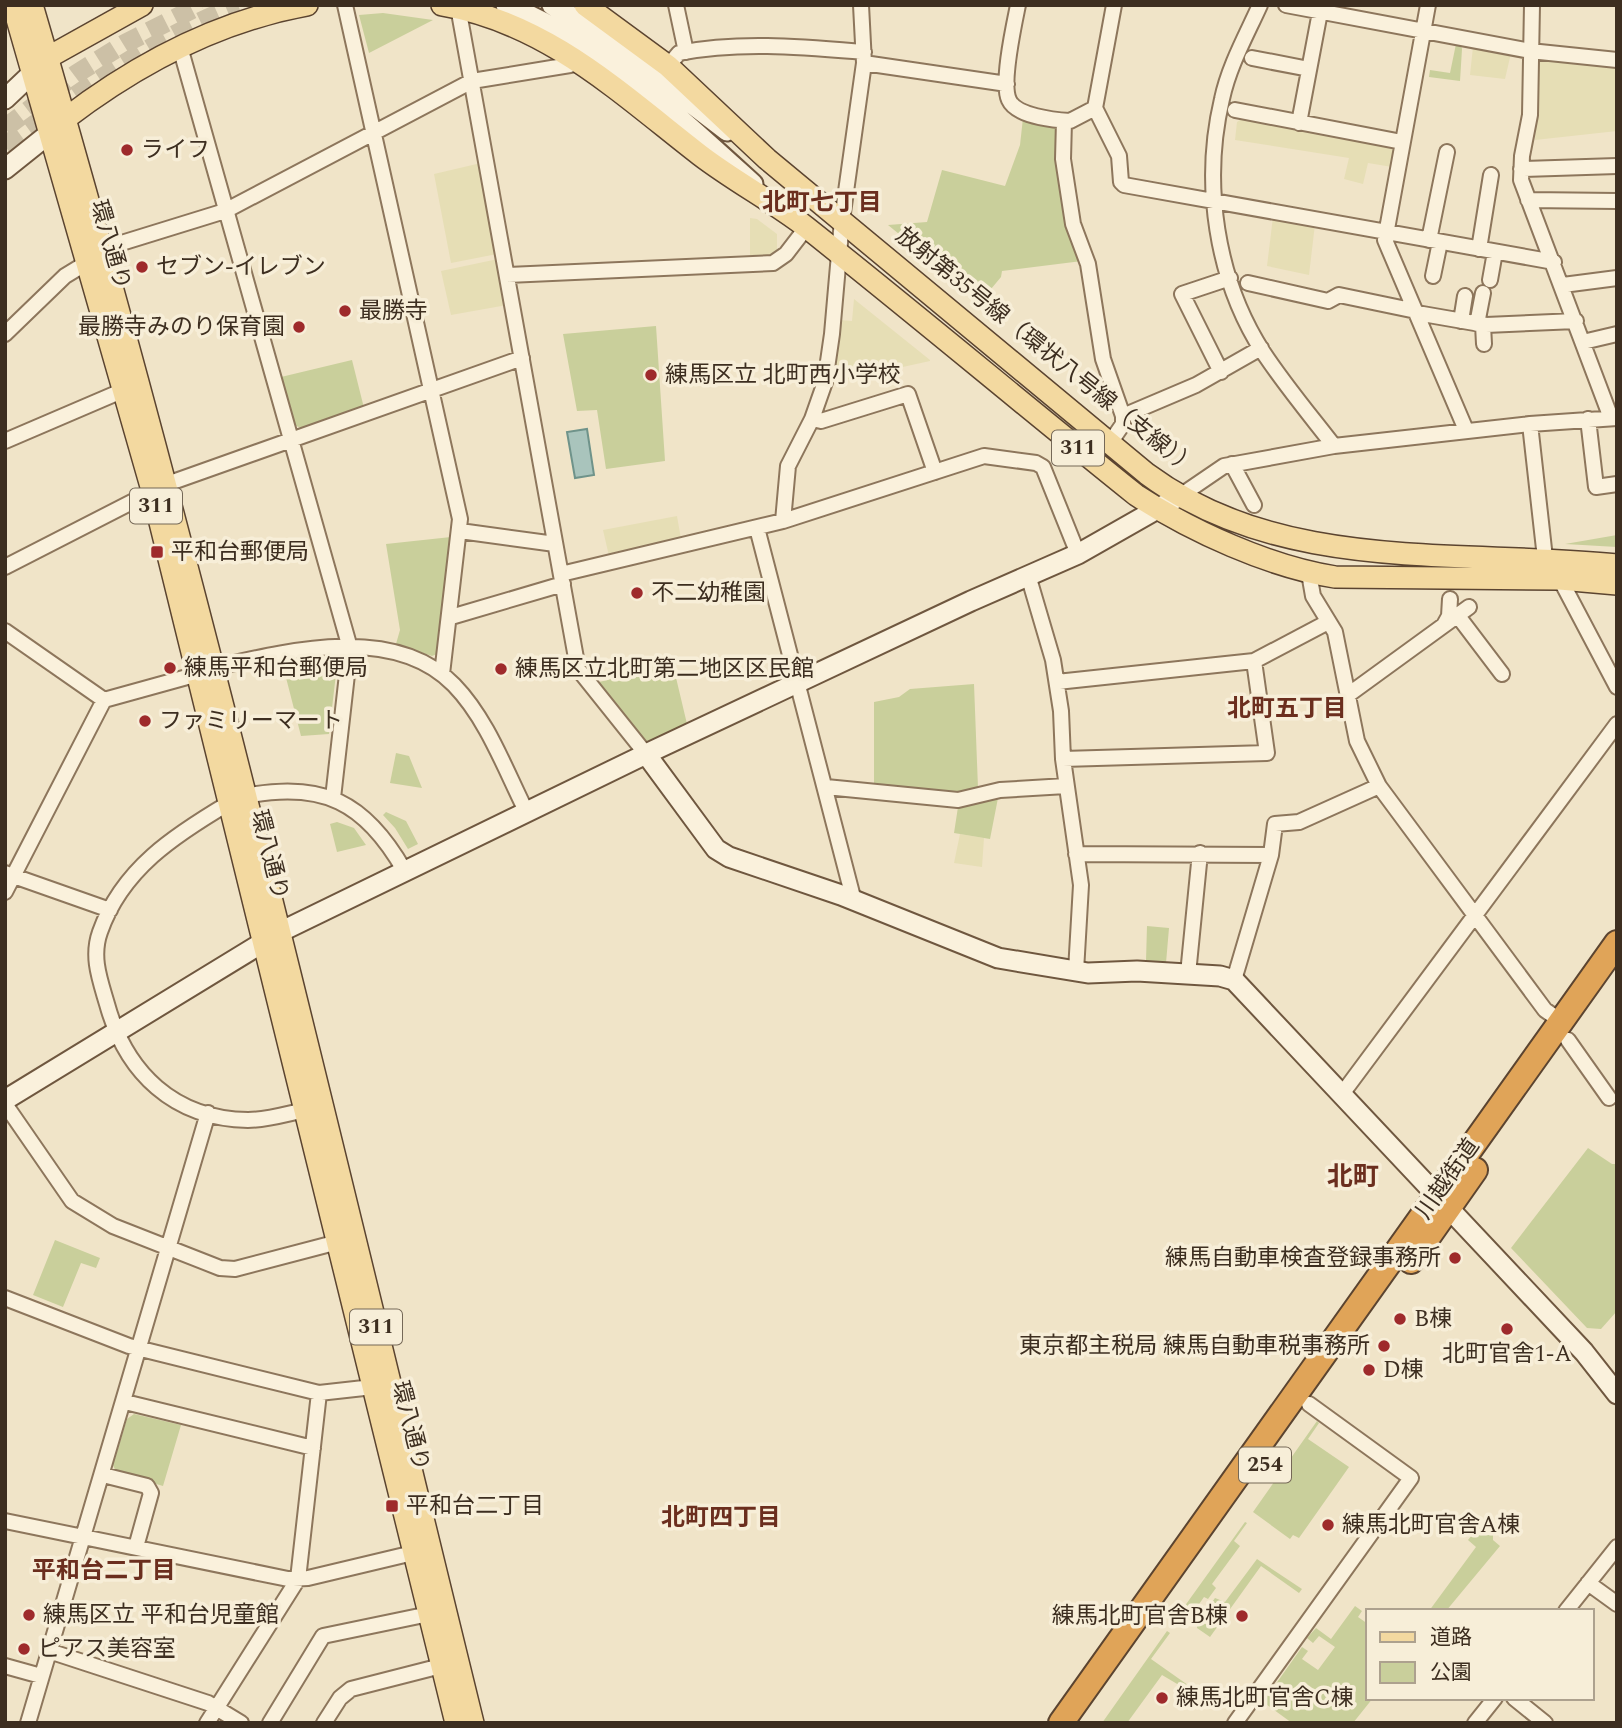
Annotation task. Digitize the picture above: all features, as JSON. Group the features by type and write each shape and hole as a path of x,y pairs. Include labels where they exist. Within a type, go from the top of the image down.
{"highway":[{"name":"川越街道","path":"1061,1723 1443,1201 1564,1030 1617,943"},
{"name":"川越街道","path":"1564,1030 1617,971"},
{"name":"川越街道","path":"1082,1723 1308,1404 1443,1201"}],"main road":[{"name":"環八通り","path":"13,5 50,134 95,256 160,487 473,1723"},
{"name":"環八通り","path":"32,5 65,119 124,390 160,487"},
{"path":"47,58 142,5"},
{"name":"放射第35号線（環状八号線（支線））","path":"585,5 668,66 767,159 1110,443 1180,496 1253,529 1315,544 1617,565"},
{"path":"65,119 127,77 180,47 270,8 300,6"},
{"path":"452,7 523,29 574,58"},
{"name":"311","path":"574,58 628,96 702,157 778,206 1126,486 1160,509 1236,545 1309,573 1386,580 1560,579 1617,584"},
{"name":"環八通り","path":"272,936 305,1110 456,1723"}],"street":[{"path":"345,5 432,390 460,531 442,674"},
{"path":"506,5 563,32 594,52 696,132 778,206"},
{"path":"552,5 598,32 698,111 767,159"},
{"path":"676,5 686,52"},
{"path":"783,521 789,466 812,419 827,365 842,219 864,58 861,5"},
{"path":"1018,5 1007,84 1009,100 1019,111 1063,121 1073,121 1095,108"},
{"path":"1114,5 1095,108 1119,156 1122,184 1554,262"},
{"path":"1260,5 1236,55 1222,98 1216,129 1213,200 1230,278 1247,322 1261,348 1334,446"},
{"path":"1286,5 1530,51 1617,60"},
{"path":"1428,5 1385,240 1466,430"},
{"path":"338,1242 234,1269 220,1268 113,1226 72,1201 5,1102 115,1031 272,936 646,754 1078,554 1160,509 1215,471 1232,464 1334,446 1466,430 1614,418 1528,200 1521,169 1530,114 1532,5"},
{"path":"452,7 460,18 578,668 722,854 854,901 990,956 1076,971 1188,974 1220,976 1234,980 1584,1352 1617,1394"},
{"path":"1299,123 1320,12"},
{"path":"180,47 350,648 333,798"},
{"path":"668,66 673,57 686,52 784,47 864,58 1007,84"},
{"path":"5,99 47,58"},
{"path":"5,334 65,276 95,256 225,211 472,81 570,65 574,58"},
{"path":"1252,58 1309,69"},
{"path":"1236,110 1402,142"},
{"path":"5,169 65,119"},
{"path":"1063,121 1063,159 1073,223 1088,264 1103,359 1124,424 1110,443"},
{"path":"1433,276 1434,241 1447,152"},
{"path":"1521,169 1617,166"},
{"path":"1479,249 1491,175"},
{"path":"1528,200 1617,201"},
{"path":"507,275 773,263 786,254 806,228"},
{"path":"1490,280 1494,252"},
{"path":"1221,372 1192,320 1182,294 1230,278"},
{"path":"1563,285 1617,278"},
{"path":"1248,283 1328,301 1339,295 1416,312 1439,311 1461,321 1480,324 1529,326 1576,321"},
{"path":"1483,293 1480,324 1484,345"},
{"path":"1461,321 1465,296"},
{"path":"1583,342 1617,334"},
{"path":"1122,416 1221,372 1261,348"},
{"path":"5,567 160,487 522,358"},
{"path":"5,440 124,390"},
{"path":"812,419 821,421 908,394 935,472"},
{"path":"1588,419 1596,487 1617,484"},
{"path":"1531,424 1545,558"},
{"path":"451,617 562,579 783,521 984,456 1036,463 1043,467 1078,554"},
{"path":"1232,464 1254,505"},
{"path":"757,528 854,901"},
{"path":"460,531 555,544"},
{"path":"1309,573 1312,596 1335,632 1357,741 1379,786 1545,1010 1564,1030 1609,1098"},
{"path":"1028,575 1057,682 1066,786 1081,885 1076,971"},
{"path":"1560,579 1617,687"},
{"path":"1444,626 1449,615 1450,599"},
{"path":"1348,695 1463,611 1502,674"},
{"path":"1057,682 1254,661 1328,622"},
{"path":"5,631 104,700"},
{"path":"5,892 9,874 104,700 282,652 350,648 403,655 442,674 475,712 526,811"},
{"path":"1063,759 1267,753 1254,661"},
{"path":"1342,1094 1617,724"},
{"path":"826,787 958,800 1000,790 1066,786"},
{"path":"1234,980 1271,855 1276,823 1298,822 1379,786"},
{"path":"305,1110 267,1119 246,1120 208,1113 176,1102 156,1090 136,1066 115,1031 96,962 98,939 110,910 130,880 162,845 237,799 293,790 333,798 365,816 404,870"},
{"path":"1188,974 1200,853"},
{"path":"1076,854 1271,855"},
{"path":"9,874 110,910"},
{"path":"28,1723 125,1402 208,1113"},
{"path":"5,1298 140,1349 319,1393 373,1387"},
{"path":"207,1723 299,1579 319,1393"},
{"path":"125,1402 313,1448"},
{"path":"1235,1723 1411,1478 1308,1404"},
{"path":"103,1475 147,1486 151,1493 136,1547"},
{"path":"5,1521 299,1579 413,1553"},
{"path":"1568,1609 1617,1547"},
{"path":"1588,1583 1617,1604"},
{"path":"270,1723 323,1636 429,1614"},
{"path":"48,1651 217,1708 241,1723"},
{"path":"5,1666 41,1676"},
{"path":"324,1723 340,1698 351,1689 441,1666"},
{"path":"1475,1723 1493,1700"},
{"path":"1516,1700 1545,1723"}],"shaded area":[{"path":"1473,47 1511,53 1505,79 1470,75"},
{"path":"1541,58 1617,65 1617,131 1535,140 1537,63"},
{"path":"1243,118 1392,145 1395,150 1392,167 1368,163 1363,184 1344,179 1349,158 1235,140 1237,122"},
{"path":"481,163 497,254 451,263 434,174"},
{"path":"1273,217 1315,224 1309,275 1267,266"},
{"path":"750,218 757,219 777,234 777,258 750,259"},
{"path":"498,259 507,305 451,315 441,271"},
{"path":"854,299 930,361 830,383 839,320 852,321"},
{"path":"677,516 681,539 609,556 603,530"},
{"path":"960,834 984,838 982,867 954,863"}],"green space":[{"path":"383,13 433,20 369,53 359,15"},
{"path":"1456,44 1461,45 1462,49 1460,81 1429,77 1430,70 1450,73"},
{"path":"1023,118 1057,124 1082,261 1002,271 1001,277 981,301 888,225 927,222 942,170 1005,186 1020,145"},
{"path":"656,326 665,461 606,469 597,410 577,411 563,334"},
{"path":"352,360 364,408 301,428 294,425 281,377"},
{"path":"1617,535 1617,547 1565,544"},
{"path":"451,537 437,654 432,656 396,644 400,630 386,544"},
{"path":"332,661 337,665 329,734 301,736 283,666"},
{"path":"673,665 687,724 646,742 599,682"},
{"path":"974,684 978,788 955,793 874,785 874,702 899,697 910,689"},
{"path":"396,753 409,756 422,788 390,783"},
{"path":"998,798 990,839 954,833 958,807"},
{"path":"386,812 406,821 418,844 408,849 383,815"},
{"path":"337,822 354,828 366,845 337,852 330,824"},
{"path":"1147,926 1169,928 1166,963 1146,961"},
{"path":"1588,1148 1612,1164 1617,1164 1617,1311 1601,1329 1587,1328 1511,1248"},
{"path":"55,1240 100,1258 96,1268 81,1263 63,1307 33,1295"},
{"path":"134,1414 181,1425 163,1486 116,1472 113,1465 127,1419"},
{"path":"1317,1421 1319,1423 1308,1439 1349,1467 1299,1538 1293,1535 1290,1539 1253,1512"},
{"path":"1245,1522 1247,1523 1234,1541 1240,1546 1212,1584 1216,1588 1208,1599 1204,1597 1188,1620 1182,1616 1177,1623 1174,1621"},
{"path":"1480,1525 1493,1535 1493,1540 1500,1546 1448,1609 1430,1609 1476,1547 1468,1540"},
{"path":"1257,1559 1302,1589 1299,1593 1261,1566 1210,1637 1197,1628 1215,1598 1225,1602"},
{"path":"1355,1606 1362,1611 1358,1617 1366,1623 1366,1700 1371,1700 1353,1723 1292,1723 1263,1702 1302,1647 1308,1651 1302,1659 1318,1670 1335,1647 1319,1636 1313,1643 1307,1638 1316,1628 1331,1639"},
{"path":"1167,1631 1170,1633 1151,1659 1212,1702 1211,1704 1162,1675 1127,1723 1102,1723"}],"water":[{"path":"587,429 594,475 575,478 567,432"}],"tunnel":[{"path":"5,128 76,74 124,44 201,5"},
{"path":"5,146 60,106 146,50 238,5"}],"place":[{"name":"ライフ","path":"127,150"},
{"name":"セブン-イレブン","path":"142,267"},
{"name":"最勝寺","path":"345,311"},
{"name":"最勝寺みのり保育園","path":"299,327"},
{"name":"練馬区立 北町西小学校","path":"651,375"},
{"name":"平和台郵便局","path":"157,552"},
{"name":"不二幼稚園","path":"637,593"},
{"name":"練馬平和台郵便局","path":"170,668"},
{"name":"練馬区立北町第二地区区民館","path":"501,669"},
{"name":"ファミリーマート","path":"145,721"},
{"name":"練馬自動車検査登録事務所","path":"1455,1258"},
{"name":"B棟","path":"1400,1319"},
{"name":"北町官舎1-A","path":"1507,1329"},
{"name":"東京都主税局 練馬自動車税事務所","path":"1384,1346"},
{"name":"D棟","path":"1369,1370"},
{"name":"平和台二丁目","path":"392,1506"},
{"name":"練馬北町官舎A棟","path":"1328,1525"},
{"name":"練馬区立 平和台児童館","path":"29,1615"},
{"name":"練馬北町官舎B棟","path":"1242,1616"},
{"name":"ピアス美容室","path":"24,1649"},
{"name":"練馬北町官舎C棟","path":"1162,1698"}],"district":[{"name":"北町七丁目","path":"822,203"},
{"name":"北町五丁目","path":"1287,709"},
{"name":"北町","path":"1353,1177"},
{"name":"北町四丁目","path":"721,1518"},
{"name":"平和台二丁目","path":"104,1571"}]}
